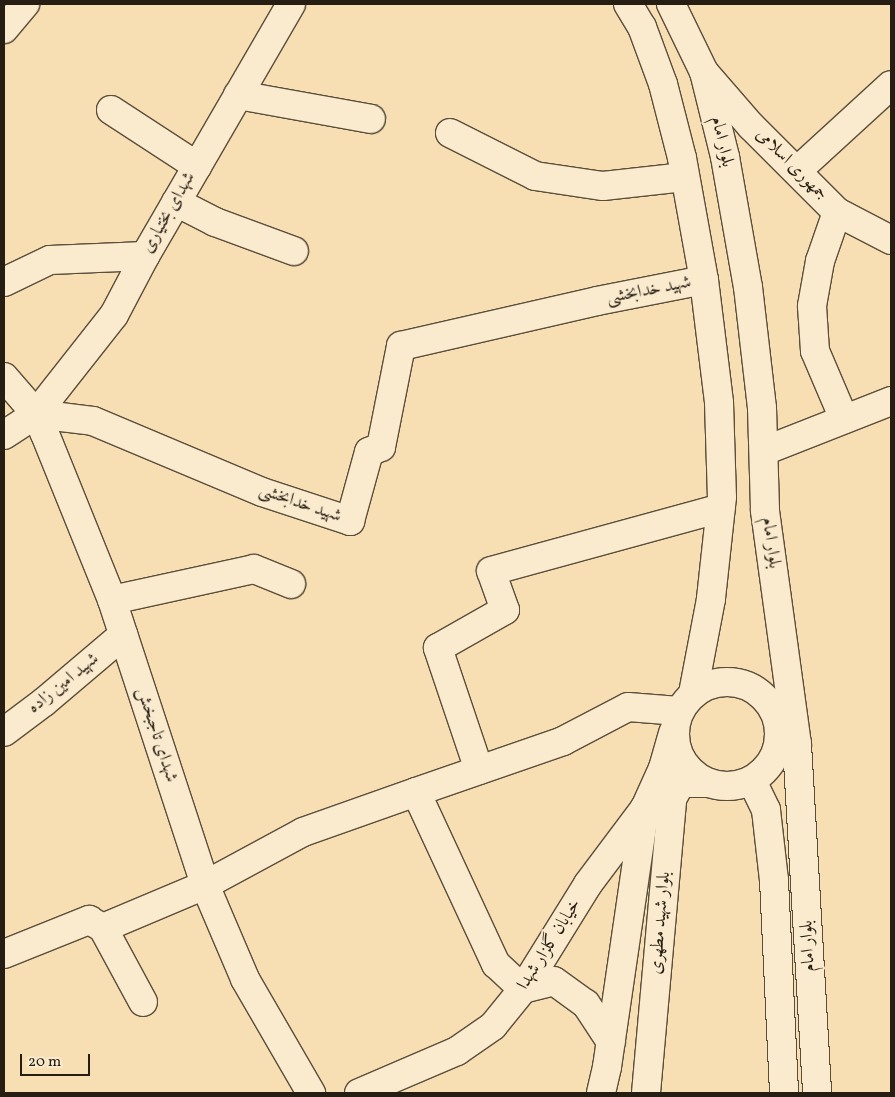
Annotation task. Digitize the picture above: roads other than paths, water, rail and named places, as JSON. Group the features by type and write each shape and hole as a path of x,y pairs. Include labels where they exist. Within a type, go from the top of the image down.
{"street":[{"path":"4,29 25,4"},
{"name":"شهدای بختیاری","path":"4,435 36,414 114,315 145,256 291,4"},
{"path":"628,4 642,27 663,84 685,177 704,280 719,403 721,508 711,599 682,712 678,753 690,771 709,783 730,786 752,781 768,766 779,736 783,640"},
{"name":"بلوار امام","path":"671,4 704,72 725,157 748,287 762,408 765,511 798,744 817,1093"},
{"name":"جمهوری اسلامی","path":"704,72 752,126 837,212 891,240"},
{"path":"797,172 891,85"},
{"path":"238,95 371,119"},
{"path":"111,110 197,166"},
{"path":"450,134 535,176 603,186 685,177"},
{"path":"176,202 215,222 294,251"},
{"path":"837,212 820,261 812,306 814,351 844,420"},
{"path":"4,282 50,260 145,256"},
{"name":"شهید خدابخشی","path":"36,414 93,421 262,492 350,521 369,452 381,447 401,346 597,301 704,280"},
{"name":"شهدای تاجبخش","path":"4,377 36,414 112,600 205,885 245,979 311,1093"},
{"path":"764,451 844,420 890,405"},
{"path":"479,770 438,648 505,610 491,571 721,508"},
{"path":"112,600 254,569 291,584"},
{"name":"شهید امین زاده","path":"4,732 44,702 123,635"},
{"path":"682,712 712,682 734,682 754,689 770,704 779,736 800,782"},
{"path":"103,928 205,885 303,832 563,741 628,707 682,712"},
{"name":"خیابان گلزار شهدا","path":"359,1093 457,1051 493,1026 523,989 588,884 645,808 663,768 682,712"},
{"name":"بلوار امام","path":"752,781 766,810 774,880 784,1093"},
{"name":"بلوار شهید مطهری","path":"646,1093 672,800 681,783 709,783"},
{"path":"416,792 496,964 523,989 554,981 586,1004 611,1042"},
{"name":"بلوار شهید مطهری","path":"601,1093 611,1042 645,808"},
{"path":"4,954 90,920 103,928 143,1002"}]}
